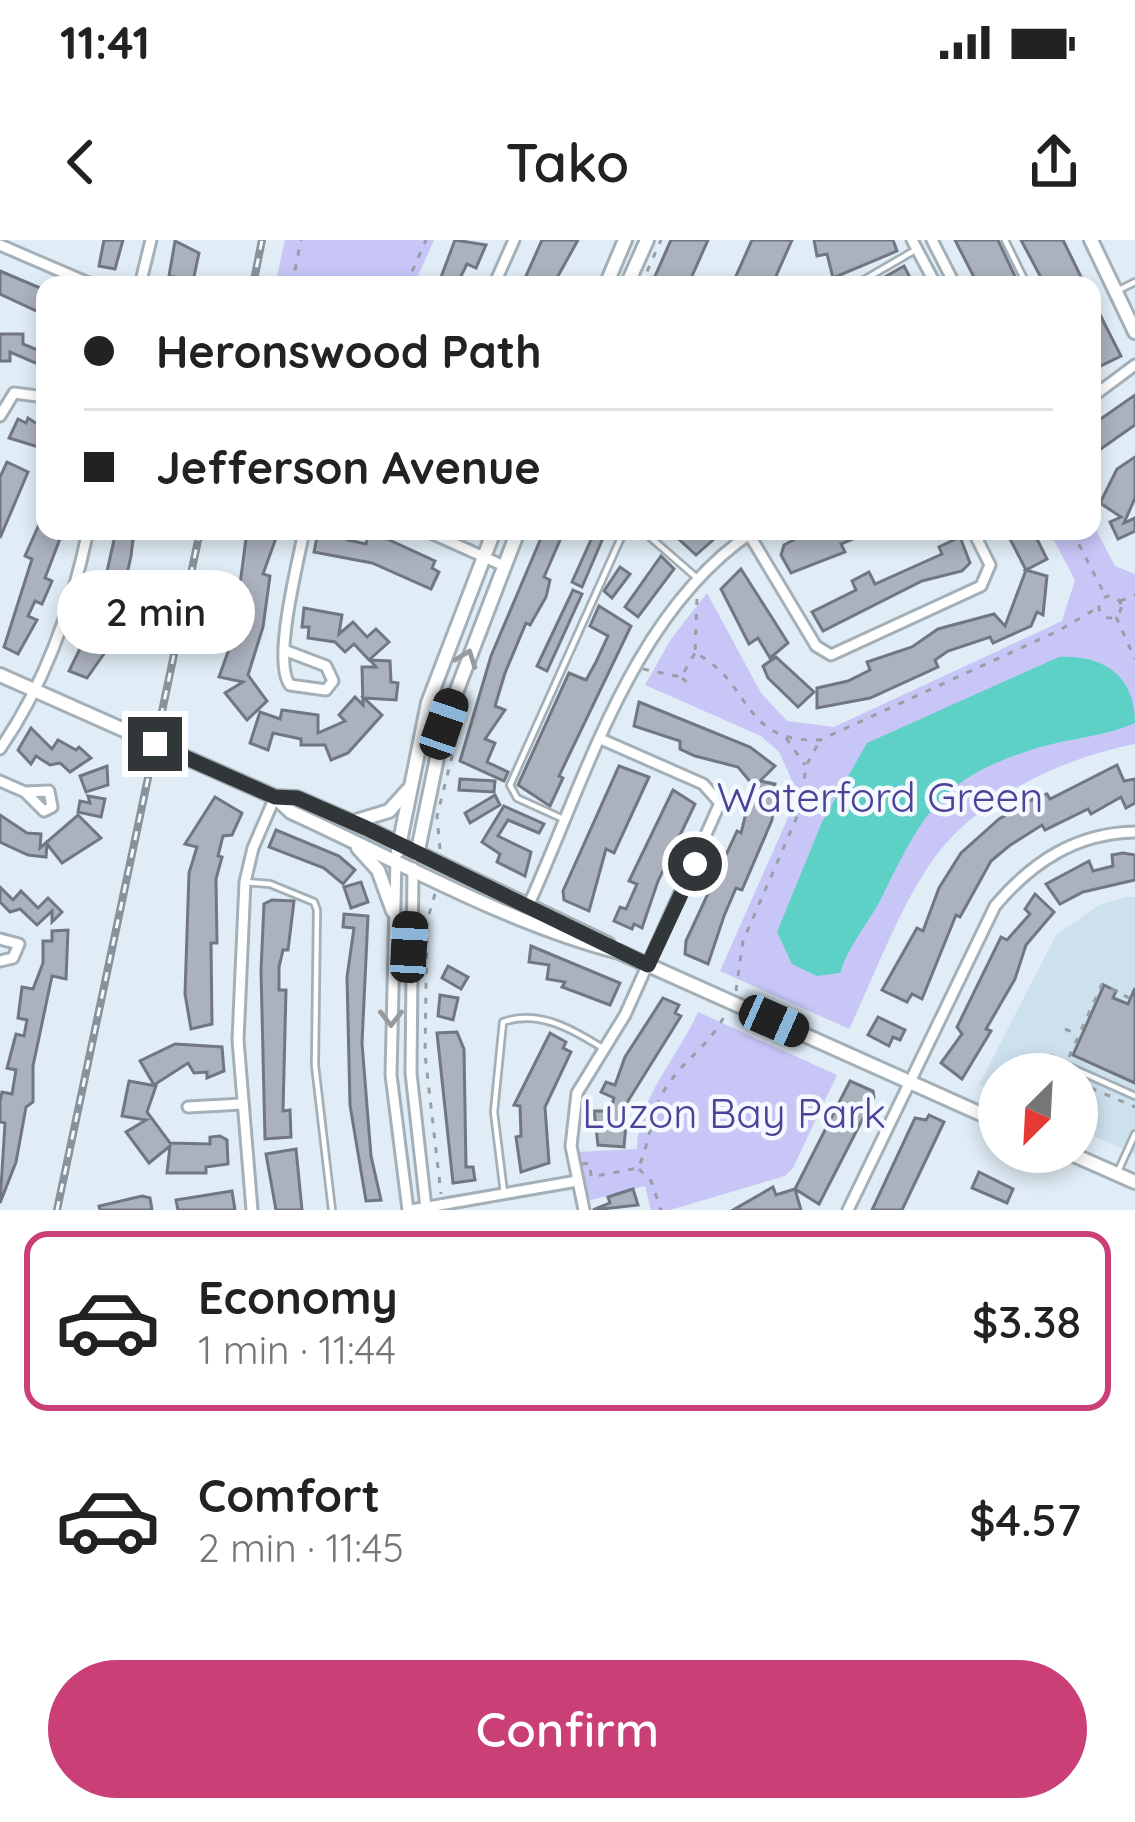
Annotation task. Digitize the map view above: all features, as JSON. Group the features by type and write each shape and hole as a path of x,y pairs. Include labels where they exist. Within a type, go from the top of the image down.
{"street":[{"path":"142,276 151,240"},
{"path":"498,276 514,240"},
{"path":"610,276 626,240"},
{"path":"631,276 647,240"},
{"path":"932,240 950,276"},
{"path":"915,244 931,276"},
{"path":"1090,244 1135,332"},
{"path":"0,245 72,276"},
{"path":"1101,390 1135,365"},
{"path":"0,416 14,393 36,394"},
{"path":"0,748 34,690 67,616 86,540"},
{"path":"284,650 326,666 333,681 326,690 290,685 282,672 284,650 302,540"},
{"path":"446,540 502,565"},
{"path":"490,540 428,704 396,859 391,1075 409,1210 577,1181"},
{"path":"426,1208 411,1073 413,868 444,724 514,540"},
{"path":"530,904 653,634 693,583 741,540"},
{"path":"755,540 816,646 831,655 981,586 990,565 978,540"},
{"path":"0,675 275,797 291,812 413,868 585,943 620,952"},
{"path":"584,1210 574,1165 572,1114 577,1093 648,965 716,818 718,795 603,740"},
{"path":"0,781 25,792"},
{"path":"349,821 373,820 409,789"},
{"path":"275,797 297,798 349,821 530,904 648,965 978,1113"},
{"path":"252,1210 238,1003 245,883 253,848 275,797"},
{"path":"848,1210 975,941 1009,889 1058,850 1101,835 1135,832"},
{"path":"343,836 378,870 393,911"},
{"path":"0,939 19,944 13,958 0,961"},
{"path":"188,1107 242,1105"},
{"path":"1098,1166 1135,1182"}],"lane":[{"path":"1005,240 1023,276"},
{"path":"870,276 915,244"},
{"path":"1114,293 1135,282"},
{"path":"567,820 517,798 510,785 620,540"},
{"path":"652,540 693,583"},
{"path":"245,883 292,892 314,902 317,910 315,1065 332,1210"},
{"path":"504,1194 494,1112 503,1022 538,1019 568,1027 604,1048"},
{"path":"1098,1080 1135,1096"},
{"path":"1117,1174 1135,1134"}],"path":[{"path":"294,276 301,240"},
{"path":"410,276 426,240"},
{"path":"645,276 661,240"},
{"path":"1077,540 1106,596 1119,602 1135,595"},
{"path":"681,676 695,653 700,613 693,583"},
{"path":"786,738 820,740 1058,631 1099,607 1106,596"},
{"path":"1119,602 1116,616 1135,659"},
{"path":"1099,607 1105,616 1116,616"},
{"path":"695,653 727,671 752,714 786,738 806,766"},
{"path":"651,674 681,676 691,686"},
{"path":"440,858 437,816 470,688"},
{"path":"741,982 743,941 800,811 806,766 820,740"},
{"path":"436,887 427,921 425,1054 442,1206"},
{"path":"1071,1053 1102,984 1135,1001"},
{"path":"638,1168 658,1100 679,1071 707,1047 722,1022"},
{"path":"1065,1029 1079,1035"},
{"path":"1098,1091 1135,1107"},
{"path":"574,1165 590,1163 591,1177 638,1168"},
{"path":"638,1168 651,1180 661,1210"}],"shaded area":[{"path":"1059,657 1090,660 1114,672 1129,693 1135,723 1005,759 958,785 912,839 840,973 817,976 792,964 777,932 822,822 867,743"},
{"path":"1135,897 1135,1154 1098,1138 1098,1053 995,1053 1056,935 1099,905"}],"green space":[{"path":"285,240 434,240 418,276 277,276"},
{"name":"Waterford Green","path":"1101,539 1115,566 1135,574 1135,744 1046,772 967,823 915,888 849,1029 720,971 794,804 791,778 779,752 761,736 645,685 671,639 707,593 761,693 787,721 834,727 1062,621 1075,580 1054,540"},
{"name":"Luzon Bay Park","path":"698,1012 837,1075 793,1168 785,1176 670,1210 651,1210 645,1186 587,1201 577,1152 637,1149 651,1096"}],"building":[{"path":"104,240 123,240 115,269 99,266"},
{"path":"455,240 486,245 476,268 467,264 461,276 441,276"},
{"path":"542,240 578,240 558,276 526,276"},
{"path":"671,240 708,240 692,276 655,276"},
{"path":"752,240 792,240 776,276 736,276"},
{"path":"814,240 893,240 897,251 838,276 832,276 827,254 817,256"},
{"path":"955,240 998,240 1015,276 973,276"},
{"path":"1021,240 1063,240 1081,276 1040,276"},
{"path":"175,241 199,253 194,276 169,276"},
{"path":"904,266 909,276 887,276"},
{"path":"0,271 36,286 36,311 0,294"},
{"path":"1101,317 1121,356 1101,366"},
{"path":"0,334 23,334 23,344 36,349 36,363 10,352 10,361 0,361"},
{"path":"1135,395 1135,425 1101,449 1101,419"},
{"path":"28,418 36,423 36,446 9,438 18,419 26,423"},
{"path":"1135,457 1135,498 1124,523 1135,518 1135,531 1118,539 1110,522 1121,517 1101,504 1117,469"},
{"path":"7,462 28,472 0,538 0,477"},
{"path":"36,531 36,540 60,540 45,578 52,581 42,604 35,601 28,616 37,620 18,654 4,647 32,559 25,556"},
{"path":"114,540 133,540 115,628 104,646 108,648 87,678 69,671 98,612"},
{"path":"246,540 275,540 263,574 270,576 263,627 248,675 267,701 247,720 225,693 243,682 219,677 233,638"},
{"path":"316,540 366,544 367,540 389,540 435,561 432,568 439,572 431,589 372,563 314,552"},
{"path":"540,540 560,540 544,577 550,580 546,597 530,625 526,623 505,673 495,706 505,710 485,739 495,743 487,762 508,772 504,781 460,761 491,656"},
{"path":"591,540 602,540 582,587 572,582"},
{"path":"680,540 713,540 696,555"},
{"path":"793,540 850,540 841,544 845,552 791,573 781,555 784,545"},
{"path":"961,540 970,563 962,571 922,581 823,631 812,612 856,590 852,581 869,572 875,584 942,554 939,547"},
{"path":"1011,540 1038,540 1047,559 1026,570"},
{"path":"661,556 674,569 638,617 625,607"},
{"path":"620,567 630,574 612,598 604,591"},
{"path":"741,569 788,643 770,658 758,638 749,644 721,589"},
{"path":"1026,570 1047,576 1043,615 1037,612 1031,626 993,643 990,637 948,651 935,660 938,667 870,698 817,708 817,688 848,681 870,670 867,662 912,647 938,629 994,614 1005,626"},
{"path":"573,590 582,594 547,671 537,666"},
{"path":"599,606 631,626 559,776 563,778 550,806 518,785 569,673 586,680 608,636 590,626"},
{"path":"304,608 342,615 339,634 353,622 367,637 376,629 389,642 369,660 354,644 345,652 335,642 308,638 309,627 302,627"},
{"path":"776,657 814,692 798,707 768,678 763,666"},
{"path":"370,660 390,661 391,682 398,683 396,700 364,698 382,715 348,753 331,760 325,745 301,745 301,739 273,733 268,750 250,743 260,712 280,719 282,710 318,715 318,733 345,721 339,715 355,697 363,705 362,667 376,667"},
{"path":"639,702 750,747 775,766 760,781 775,784 772,820 742,890 736,888 708,964 685,954 686,941 737,831 741,833 753,785 738,767 695,756 680,749 680,741 634,726"},
{"path":"31,728 52,749 58,740 76,750 79,747 91,758 70,772 60,763 50,765 36,756 31,764 18,750"},
{"path":"1117,765 1124,781 1135,779 1135,803 1126,808 1121,797 1091,814 1088,809 1045,830 1042,825 1009,846 991,861 960,917 956,915 922,999 912,994 907,1002 882,990 917,928 923,931 939,888 961,853 999,819 1038,796 1047,794 1050,799"},
{"path":"107,766 108,785 86,792 80,776"},
{"path":"619,766 649,777 614,853 606,849 589,911 564,900 563,891"},
{"path":"460,779 495,781 494,792 459,790"},
{"path":"673,790 695,804 658,881 642,928 634,924 632,929 614,921 620,907 626,909 637,884 629,881"},
{"path":"495,795 500,805 470,823 465,813"},
{"path":"88,796 105,799 101,817 78,812 80,801 90,803"},
{"path":"215,797 242,813 232,835 223,836 218,856 222,857 216,879 217,943 211,943 212,1024 191,1029 185,994 189,873 197,847 185,844"},
{"path":"504,806 544,824 539,833 508,820 498,836 531,852 525,876 497,862 500,854 482,842"},
{"path":"0,815 27,833 41,834 40,848 78,815 101,838 62,863 47,844 46,857 28,855 0,842"},
{"path":"276,830 339,856 355,870 343,884 324,868 269,847"},
{"path":"1112,855 1135,855 1135,880 1083,892 1060,904 1046,884 1089,861 1093,871 1113,866"},
{"path":"361,882 368,902 351,908 344,887"},
{"path":"0,887 13,900 21,891 38,908 48,898 62,912 52,922 52,911 37,925 20,909 10,912 0,902"},
{"path":"1035,894 1054,912 1026,945 1015,979 986,1029 991,1031 962,1079 941,1063 962,1034 957,1027 1001,937 1007,940 1030,914 1025,909"},
{"path":"294,901 288,950 283,950 279,967 279,990 286,990 283,1111 290,1110 291,1137 265,1139 261,970 264,904"},
{"path":"344,914 368,916 362,1043 371,1156 381,1200 366,1201 350,1105 347,977 354,928 343,927"},
{"path":"68,930 66,979 52,976 33,1066 33,1102 26,1107 16,1162 0,1203 5,1123 0,1122 0,1101 2,1092 12,1094 16,1070 7,1068 16,1034 24,1036 27,1020 18,1018 22,987 33,989 43,963 43,941 52,941 52,931"},
{"path":"531,946 620,983 610,1005 562,987 565,982 547,979 549,965 529,962"},
{"path":"448,966 468,977 461,989 442,978"},
{"path":"1104,985 1116,991 1113,998 1128,1004 1135,988 1135,1083 1098,1066 1098,1053 1074,1053"},
{"path":"440,995 458,998 453,1020 438,1016"},
{"path":"663,998 679,1005 675,1013 681,1016 628,1101 624,1147 598,1145 594,1111 610,1111 614,1098 601,1092 606,1082 615,1085 625,1057"},
{"path":"878,1017 905,1030 900,1040 893,1037 889,1046 868,1035"},
{"path":"457,1032 464,1049 466,1167 473,1167 475,1180 453,1183 437,1033"},
{"path":"550,1033 566,1042 563,1048 571,1052 545,1107 549,1163 521,1172 516,1137 521,1136 520,1106 514,1105"},
{"path":"175,1044 222,1047 224,1071 207,1078 207,1072 194,1073 188,1063 154,1085 140,1061"},
{"path":"129,1081 156,1086 147,1112 170,1143 210,1144 210,1137 220,1136 227,1140 228,1164 206,1167 206,1173 167,1173 170,1146 149,1163 126,1132 146,1120 122,1116"},
{"path":"850,1081 873,1091 874,1097 819,1204 795,1189"},
{"path":"929,1115 944,1122 902,1210 872,1210 915,1118 926,1120"},
{"path":"296,1149 302,1210 276,1210 266,1154"},
{"path":"981,1173 1013,1189 1007,1203 972,1188"},
{"path":"773,1187 776,1195 795,1189 801,1210 733,1210"},
{"path":"633,1189 638,1205 593,1210 610,1203 608,1197"},
{"path":"232,1191 235,1210 178,1210 176,1200"},
{"path":"150,1198 152,1210 100,1210 99,1206"}],"railway":[{"path":"255,276 262,240"},
{"path":"57,1210 198,540"}],"route":[{"path":"155,744 275,797 297,798 366,828 590,932 648,965 695,864"}]}
